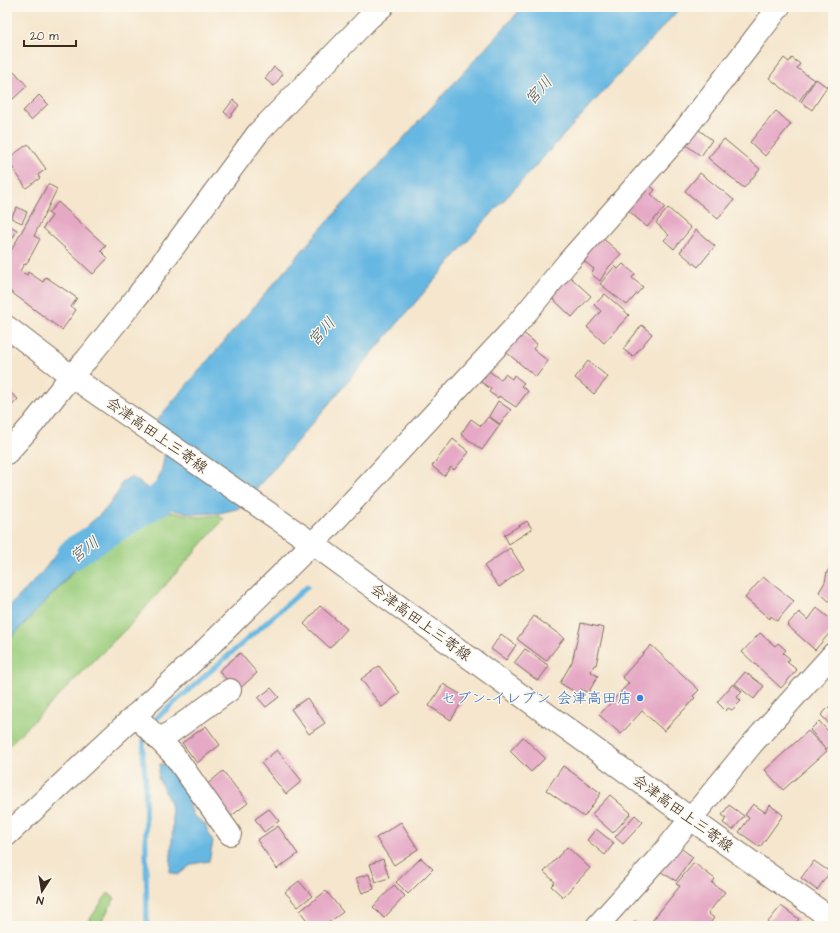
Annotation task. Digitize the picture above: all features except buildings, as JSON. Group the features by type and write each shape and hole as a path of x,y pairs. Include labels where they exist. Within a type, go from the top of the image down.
{"street":[{"path":"7,453 33,424 136,298 258,132 368,19 382,7"},
{"path":"7,834 201,654 331,524 513,329 568,262 683,132 779,7"},
{"name":"会津高田上三寄線","path":"7,327 71,376 312,543 691,819 833,920"},
{"path":"597,926 662,854 752,744 833,654"},
{"path":"160,740 230,690"},
{"path":"135,714 174,755 230,834"}],"green space":[{"path":"143,507 199,517 220,515 224,519 130,625 7,747 7,638 63,584 89,552 135,509"},
{"path":"108,893 115,898 99,926 85,926"}],"water":[{"path":"523,7 681,7 484,222 240,508 220,513 193,514 140,503 131,508 88,551 63,583 7,642 7,609 40,575 57,553 106,509 119,491 122,482 132,477 151,490 154,487 161,471 164,458 163,445 156,421 318,232"},
{"path":"172,763 184,778 188,801 193,815 205,824 213,842 209,861 192,864 178,875 170,872 173,824 172,811 168,798 158,778 160,764"}],"waterway":[{"name":"宮川","path":"72,555 76,551 159,500 182,479"},
{"path":"151,723 307,587"},
{"path":"144,735 143,757 145,777 147,926"}],"place":[{"name":"セブン-イレブン 会津高田店","path":"640,698"}]}
